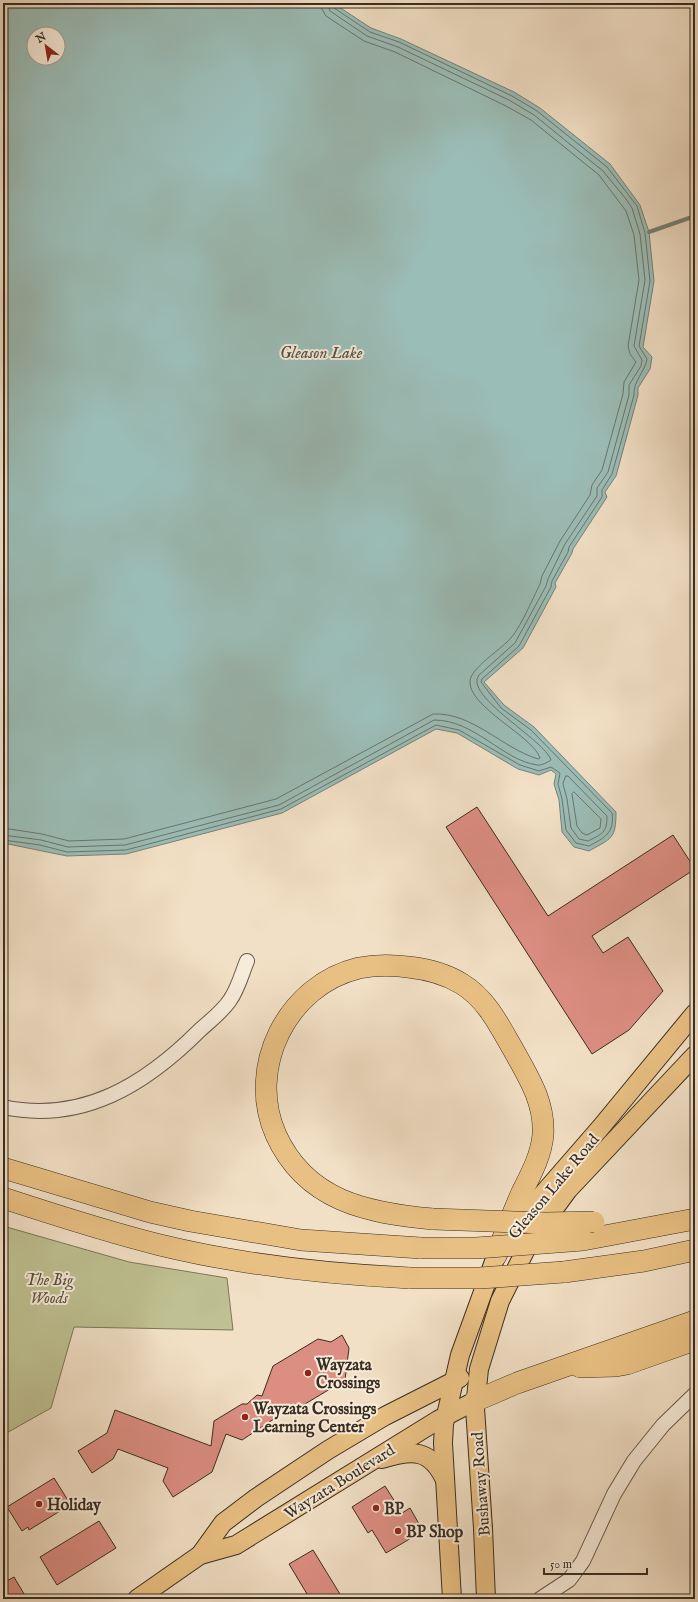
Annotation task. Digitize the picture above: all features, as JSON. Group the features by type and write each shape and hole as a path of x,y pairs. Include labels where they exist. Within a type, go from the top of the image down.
{"highway":[{"path":"496,1256 505,1230 538,1158 542,1144 542,1113 538,1096 502,1028 490,1011 464,985 437,972 416,968 378,966 359,968 327,981 311,992 287,1018 278,1034 267,1068 266,1085 268,1108 273,1128 293,1165 314,1186 326,1193 377,1212 432,1219 546,1223 594,1222 659,1227"},
{"path":"3,1168 150,1212 197,1223 333,1244 421,1248 476,1248 583,1240 659,1227 695,1219"},
{"path":"3,1198 159,1245 207,1255 312,1272 410,1278 480,1278 564,1272 644,1261 695,1250"},
{"path":"475,1401 517,1383 695,1321"},
{"path":"563,1367 616,1366 695,1340"}],"main road":[{"name":"Gleason Lake Road","path":"453,1382 469,1327 496,1256 535,1203 602,1127 695,1013"},
{"name":"Gleason Lake Road","path":"479,1369 494,1319 506,1286 537,1229 574,1184 695,1055"},
{"name":"Wayzata Boulevard","path":"137,1599 200,1555 223,1524 256,1498 328,1450 385,1416 479,1369"},
{"name":"Bushaway Road","path":"479,1369 475,1401 486,1599"},
{"name":"Bushaway Road","path":"452,1599 443,1443 446,1415 453,1382"},
{"name":"Wayzata Boulevard","path":"200,1555 236,1545 364,1464 446,1415 475,1401"},
{"path":"364,1464 398,1455 421,1454 430,1458 436,1463 446,1481"}],"street":[{"path":"3,1107 42,1112 68,1110 96,1102 126,1088 148,1074 180,1050 230,1000 247,960"},
{"path":"540,1599 569,1580 583,1561 614,1494 634,1461 663,1425 695,1394"}],"green space":[{"name":"The Big Woods","path":"3,1226 129,1262 227,1278 233,1330 74,1327 51,1408 3,1435"}],"water":[{"name":"Gleason Lake","path":"3,3 333,3 371,28 401,39 514,92 540,108 610,164 640,205 649,232 654,281 643,347 652,357 650,369 638,388 638,395 616,476 605,492 607,497 573,549 555,583 556,587 523,648 484,682 504,705 534,727 616,812 614,833 608,840 589,851 574,847 562,832 559,800 554,784 556,774 551,770 539,775 518,769 457,733 436,729 282,813 126,854 67,856 3,843"}],"building":[{"path":"477,807 548,916 673,835 695,869 592,936 603,953 628,937 663,991 629,1030 592,1054 446,827"},
{"path":"342,1335 349,1348 345,1380 300,1407 295,1405 242,1440 226,1434 212,1472 173,1497 163,1481 168,1468 118,1449 113,1459 92,1473 78,1451 107,1433 115,1410 211,1446 214,1421 242,1404 247,1404 257,1395 262,1396 273,1366 318,1339 331,1342"},
{"name":"Holiday","path":"54,1478 69,1502 63,1506 65,1508 29,1530 28,1527 22,1531 7,1507"},
{"path":"385,1486 402,1513 410,1508 423,1531 386,1553 372,1530 368,1533 352,1507"},
{"path":"99,1521 116,1548 57,1585 40,1557"},
{"path":"313,1550 343,1599 310,1599 289,1564"},
{"path":"14,1577 27,1599 3,1599 3,1583"}],"waterway":[{"path":"649,232 695,216"}],"place":[{"name":"Wayzata Crossings","path":"308,1373"},
{"name":"Wayzata Crossings Learning Center","path":"245,1417"},
{"name":"Holiday","path":"39,1504"},
{"name":"BP","path":"376,1508"},
{"name":"BP Shop","path":"398,1531"}]}
